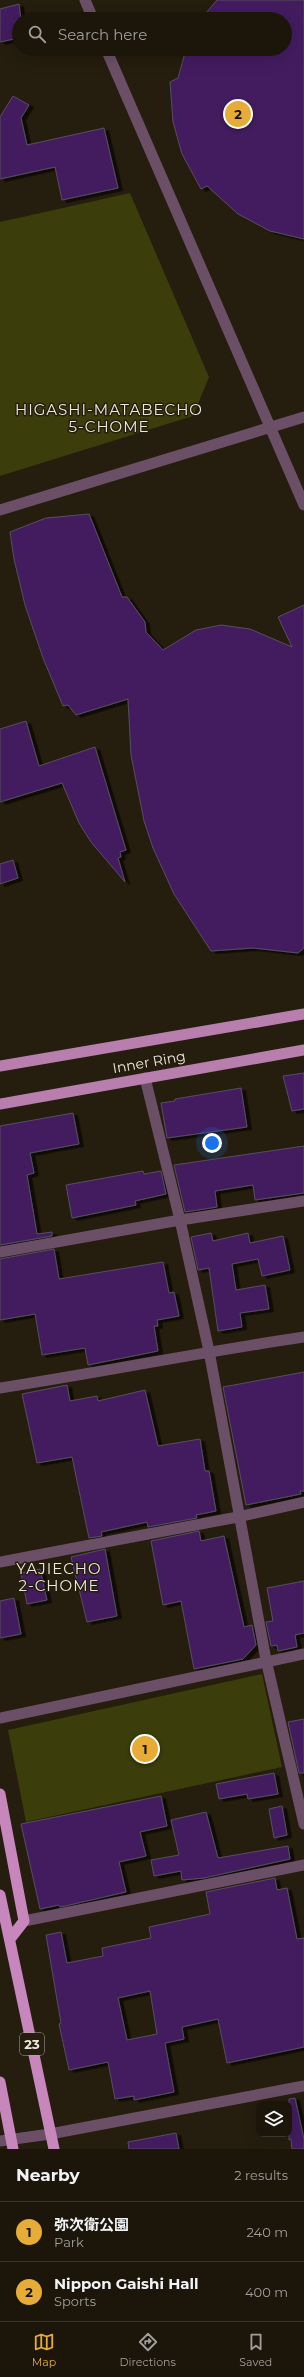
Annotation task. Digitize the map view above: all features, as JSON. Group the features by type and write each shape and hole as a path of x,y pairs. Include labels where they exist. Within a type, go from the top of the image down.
{"highway":[{"path":"0,1794 24,1921 10,1939"},
{"name":"23","path":"0,1895 54,2149"},
{"path":"0,2082 8,2143"}],"main road":[{"name":"Inner Ring","path":"0,1066 304,1014"},
{"name":"Inner Ring","path":"0,1104 304,1050"}],"street":[{"path":"85,0 90,12"},
{"path":"109,56 304,505"},
{"path":"0,510 304,417"},
{"path":"145,1078 180,1220 208,1351 266,1660 304,1824"},
{"path":"0,1252 180,1220 304,1201"},
{"path":"0,1388 94,1373 208,1351 304,1336"},
{"path":"0,1562 238,1517 304,1502"},
{"path":"0,1718 266,1660 304,1654"},
{"path":"24,1921 304,1865"},
{"path":"8,2143 304,2086"}],"shaded area":[{"path":"130,193 209,377 193,416 0,476 0,222"},
{"path":"262,1674 282,1767 26,1822 8,1730"}],"building":[{"path":"217,0 304,0 304,239 270,231 238,214 207,186 201,189 182,154 173,122 170,82 178,78 184,56 292,56 292,12 207,12"},
{"path":"19,4 20,12 12,12 12,39 0,42 0,9"},
{"path":"13,96 29,105 21,118 27,145 104,128 118,188 62,200 55,167 0,179 0,117"},
{"path":"89,514 122,597 127,597 145,622 146,632 163,650 196,630 221,625 250,629 292,647 278,617 304,605 304,948 298,953 253,948 211,951 174,894 153,848 144,821 131,755 128,699 76,715 68,705 63,706 43,658 25,605 14,559 10,532 46,518"},
{"path":"26,721 39,766 95,747 126,850 120,852 121,857 118,858 125,882 91,842 79,823 62,783 0,802 0,729"},
{"path":"13,860 18,878 0,884 0,864"},
{"path":"304,1073 304,1109 292,1111 283,1076"},
{"path":"241,1088 247,1127 167,1138 161,1103 175,1101 175,1099"},
{"path":"73,1113 79,1144 30,1153 34,1173 27,1175 37,1234 52,1232 52,1236 0,1245 0,1126"},
{"path":"304,1146 304,1193 255,1200 253,1185 215,1191 217,1207 185,1212 174,1165"},
{"path":"143,1171 144,1174 161,1171 166,1194 135,1201 136,1205 72,1218 66,1185"},
{"path":"211,1233 213,1241 248,1233 250,1243 283,1236 290,1270 262,1276 258,1259 232,1264 236,1290 265,1285 269,1309 240,1313 242,1327 218,1331 209,1268 198,1270 191,1237"},
{"path":"54,1249 59,1279 163,1262 169,1293 174,1292 179,1316 157,1320 158,1326 154,1326 158,1351 88,1365 85,1348 42,1355 35,1314 0,1320 0,1259"},
{"path":"304,1372 304,1491 300,1491 301,1494 246,1505 223,1387"},
{"path":"67,1385 70,1401 97,1396 98,1401 145,1390 158,1446 200,1439 205,1471 209,1471 216,1511 196,1515 197,1518 148,1527 147,1522 101,1532 102,1536 89,1538 72,1457 37,1463 22,1394"},
{"path":"199,1531 201,1541 224,1536 244,1627 252,1625 256,1645 243,1659 194,1669 181,1601 163,1605 151,1541"},
{"path":"105,1549 117,1616 87,1622 71,1557"},
{"path":"40,1569 47,1600 27,1604 21,1573"},
{"path":"304,1581 304,1633 295,1635 297,1647 278,1651 277,1645 271,1646 266,1622 273,1621 267,1588"},
{"path":"14,1598 21,1634 0,1638 0,1601"},
{"path":"304,1719 304,1773 299,1773 288,1722"},
{"path":"274,1773 278,1794 248,1799 247,1794 219,1799 216,1784"},
{"path":"161,1796 167,1826 140,1832 146,1856 119,1862 126,1892 60,1907 59,1905 40,1909 21,1824"},
{"path":"282,1806 287,1835 274,1838 269,1809"},
{"path":"206,1812 218,1858 288,1846 290,1859 204,1878 182,1880 181,1871 154,1876 151,1860 179,1855 171,1820"},
{"path":"275,1878 277,1890 287,1888 297,1939 304,1938 304,2047 227,2063 218,2019 182,2027 184,2039 165,2043 174,2092 134,2100 134,2096 115,2099 108,2062 69,2070 59,2024 61,2023 46,1935 61,1932 67,1963 103,1956 102,1948 151,1938 149,1927 210,1914 206,1892","holes":["150,1991 157,2034 127,2040 118,1998"]},
{"path":"295,2098 304,2139 304,2149 292,2149 291,2139 289,2140 289,2137 292,2137 292,2101 289,2101 289,2099"},
{"path":"176,2133 179,2149 129,2149 128,2142"}],"place":[{"name":"Nippon Gaishi Hall","path":"238,114"},
{"name":"弥次衛公園","path":"145,1749"}],"district":[{"name":"HIGASHI-MATABECHO 5-CHOME","path":"109,418"},
{"name":"YAJIECHO 2-CHOME","path":"59,1578"}]}
